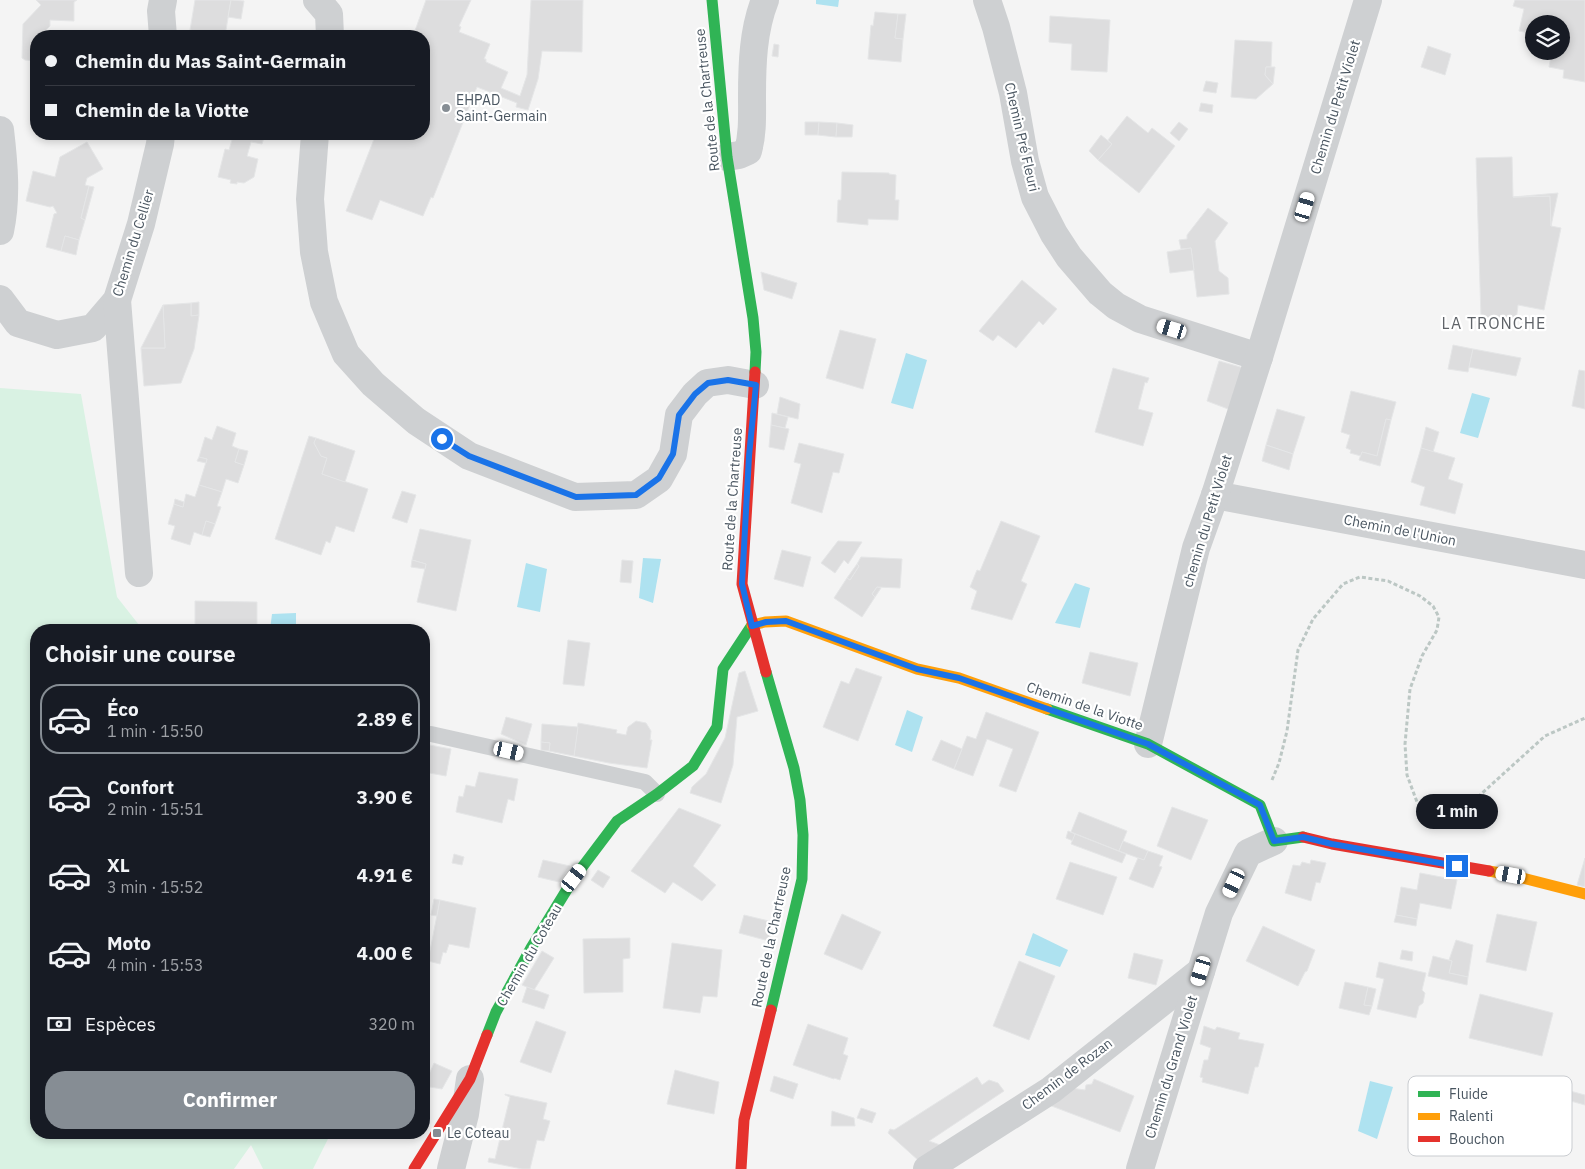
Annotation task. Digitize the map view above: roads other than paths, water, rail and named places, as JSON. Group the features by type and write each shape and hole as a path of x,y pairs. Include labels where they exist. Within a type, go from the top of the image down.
{"street":[{"path":"163,0 163,30"},
{"path":"317,0 329,14 330,30"},
{"name":"Route de la Chartreuse","path":"712,0 727,157 753,318 756,352 756,385 749,456 742,584 752,626 794,768 800,800 803,835 802,878 748,1103 742,1134 741,1169"},
{"path":"727,157 739,155 748,150 752,137 754,44 765,0"},
{"name":"Chemin Pré Fleuri","path":"987,0 1013,93 1025,161 1035,197 1054,234 1069,257 1100,293 1116,306 1140,319 1259,358"},
{"name":"Chemin du Petit Violet","path":"1259,358 1368,0"},
{"path":"0,130 5,173 3,218 0,231"},
{"name":"Chemin du Cellier","path":"0,299 18,323 57,335 93,328 117,300 141,224 160,140"},
{"path":"315,140 310,200 314,252 324,302 346,354 372,384 416,421 469,456 576,497 636,495 659,478 673,454 679,415 695,394 708,383 728,380 756,385"},
{"path":"117,300 139,572"},
{"name":"chemin du Petit Violet","path":"1148,744 1196,548 1259,358"},
{"name":"Chemin de l'Union","path":"1215,494 1585,565"},
{"name":"Chemin de la Viotte","path":"752,626 766,622 786,621 917,669 959,678 1148,744 1260,805 1274,841"},
{"name":"Chemin du Coteau","path":"451,1169 466,1114 470,1079 496,1012 531,948 574,878 617,821 657,794 693,766 717,727 723,669 752,626"},
{"path":"1274,841 1303,837 1332,844 1511,875 1585,894"},
{"name":"Chemin du Grand Violet","path":"1140,1169 1219,913 1248,853 1274,841"},
{"name":"Chemin de Rozan","path":"927,1169 1051,1090 1201,971"},
{"path":"414,1169 470,1079"}],"lane":[{"path":"431,734 645,782 657,794"}],"water":[{"path":"816,0 839,0 838,7 816,4"},
{"path":"906,353 927,360 913,409 891,403"},
{"path":"1472,393 1490,398 1478,438 1460,433"},
{"path":"643,558 661,559 653,603 639,598"},
{"path":"526,563 547,569 540,612 517,607"},
{"path":"1075,583 1090,588 1080,628 1055,623"},
{"path":"296,613 296,624 271,624 272,614"},
{"path":"907,710 923,717 912,752 895,745"},
{"path":"1033,933 1068,950 1060,967 1025,955"},
{"path":"1370,1081 1393,1087 1377,1139 1358,1131"}],"place":[{"name":"EHPAD Saint-Germain","path":"446,108"},
{"name":"Le Coteau","path":"437,1133"}],"district":[{"name":"LA TRONCHE","path":"1494,323"}]}
